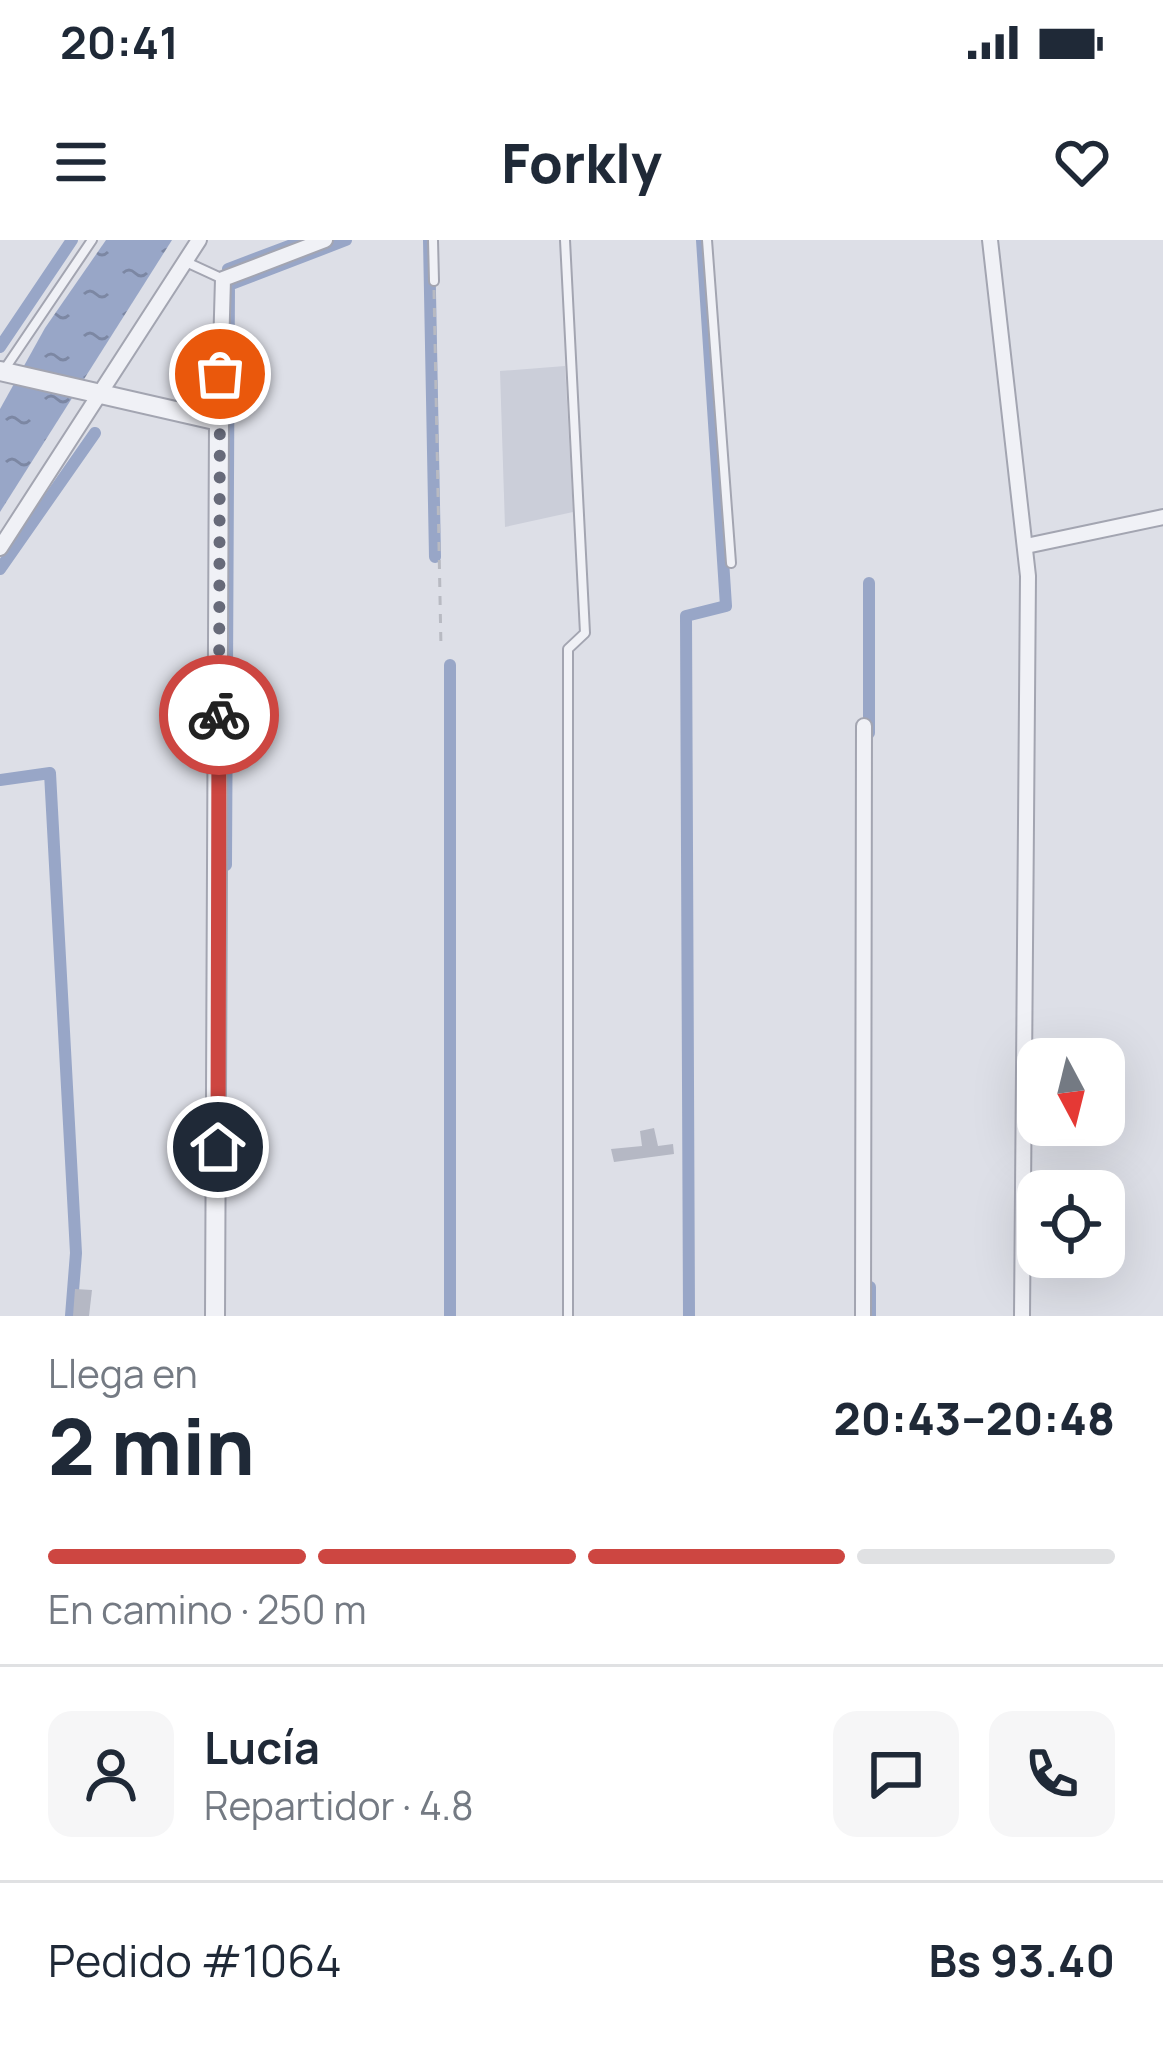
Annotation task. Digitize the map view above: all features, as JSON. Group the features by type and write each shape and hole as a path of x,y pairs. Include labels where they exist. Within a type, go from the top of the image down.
{"street":[{"path":"0,548 199,240"},
{"path":"215,1316 223,279 325,240"},
{"path":"990,240 1026,546 1022,1316"},
{"path":"4,373 219,421"},
{"path":"1026,546 1163,517"},
{"path":"863,1316 864,726"}],"lane":[{"path":"4,373 92,240"},
{"path":"434,240 434,281"},
{"path":"565,240 585,633 568,649 568,1316"},
{"path":"707,240 731,563"},
{"path":"183,260 223,279"}],"path":[{"path":"434,281 441,648"}],"shaded area":[{"path":"565,366 573,512 505,527 500,371"}],"water":[{"path":"106,240 172,240 0,512 0,409 45,328"}],"building":[{"path":"654,1128 658,1146 673,1144 674,1154 614,1162 611,1149 642,1146 640,1131"},
{"path":"75,1289 92,1290 89,1316 73,1316"}],"waterway":[{"path":"0,347 72,240"},
{"path":"228,269 305,240"},
{"path":"226,865 229,285 346,240"},
{"path":"429,240 435,557"},
{"path":"689,1316 686,616 726,606 702,240"},
{"path":"0,569 95,433"},
{"path":"869,583 869,733"},
{"path":"450,665 450,1316"},
{"path":"0,780 50,773 76,1253 71,1316"},
{"path":"870,1287 870,1316"}],"way so far":[{"path":"219,715 220,374"}],"route":[{"path":"218,1147 219,715"}]}
